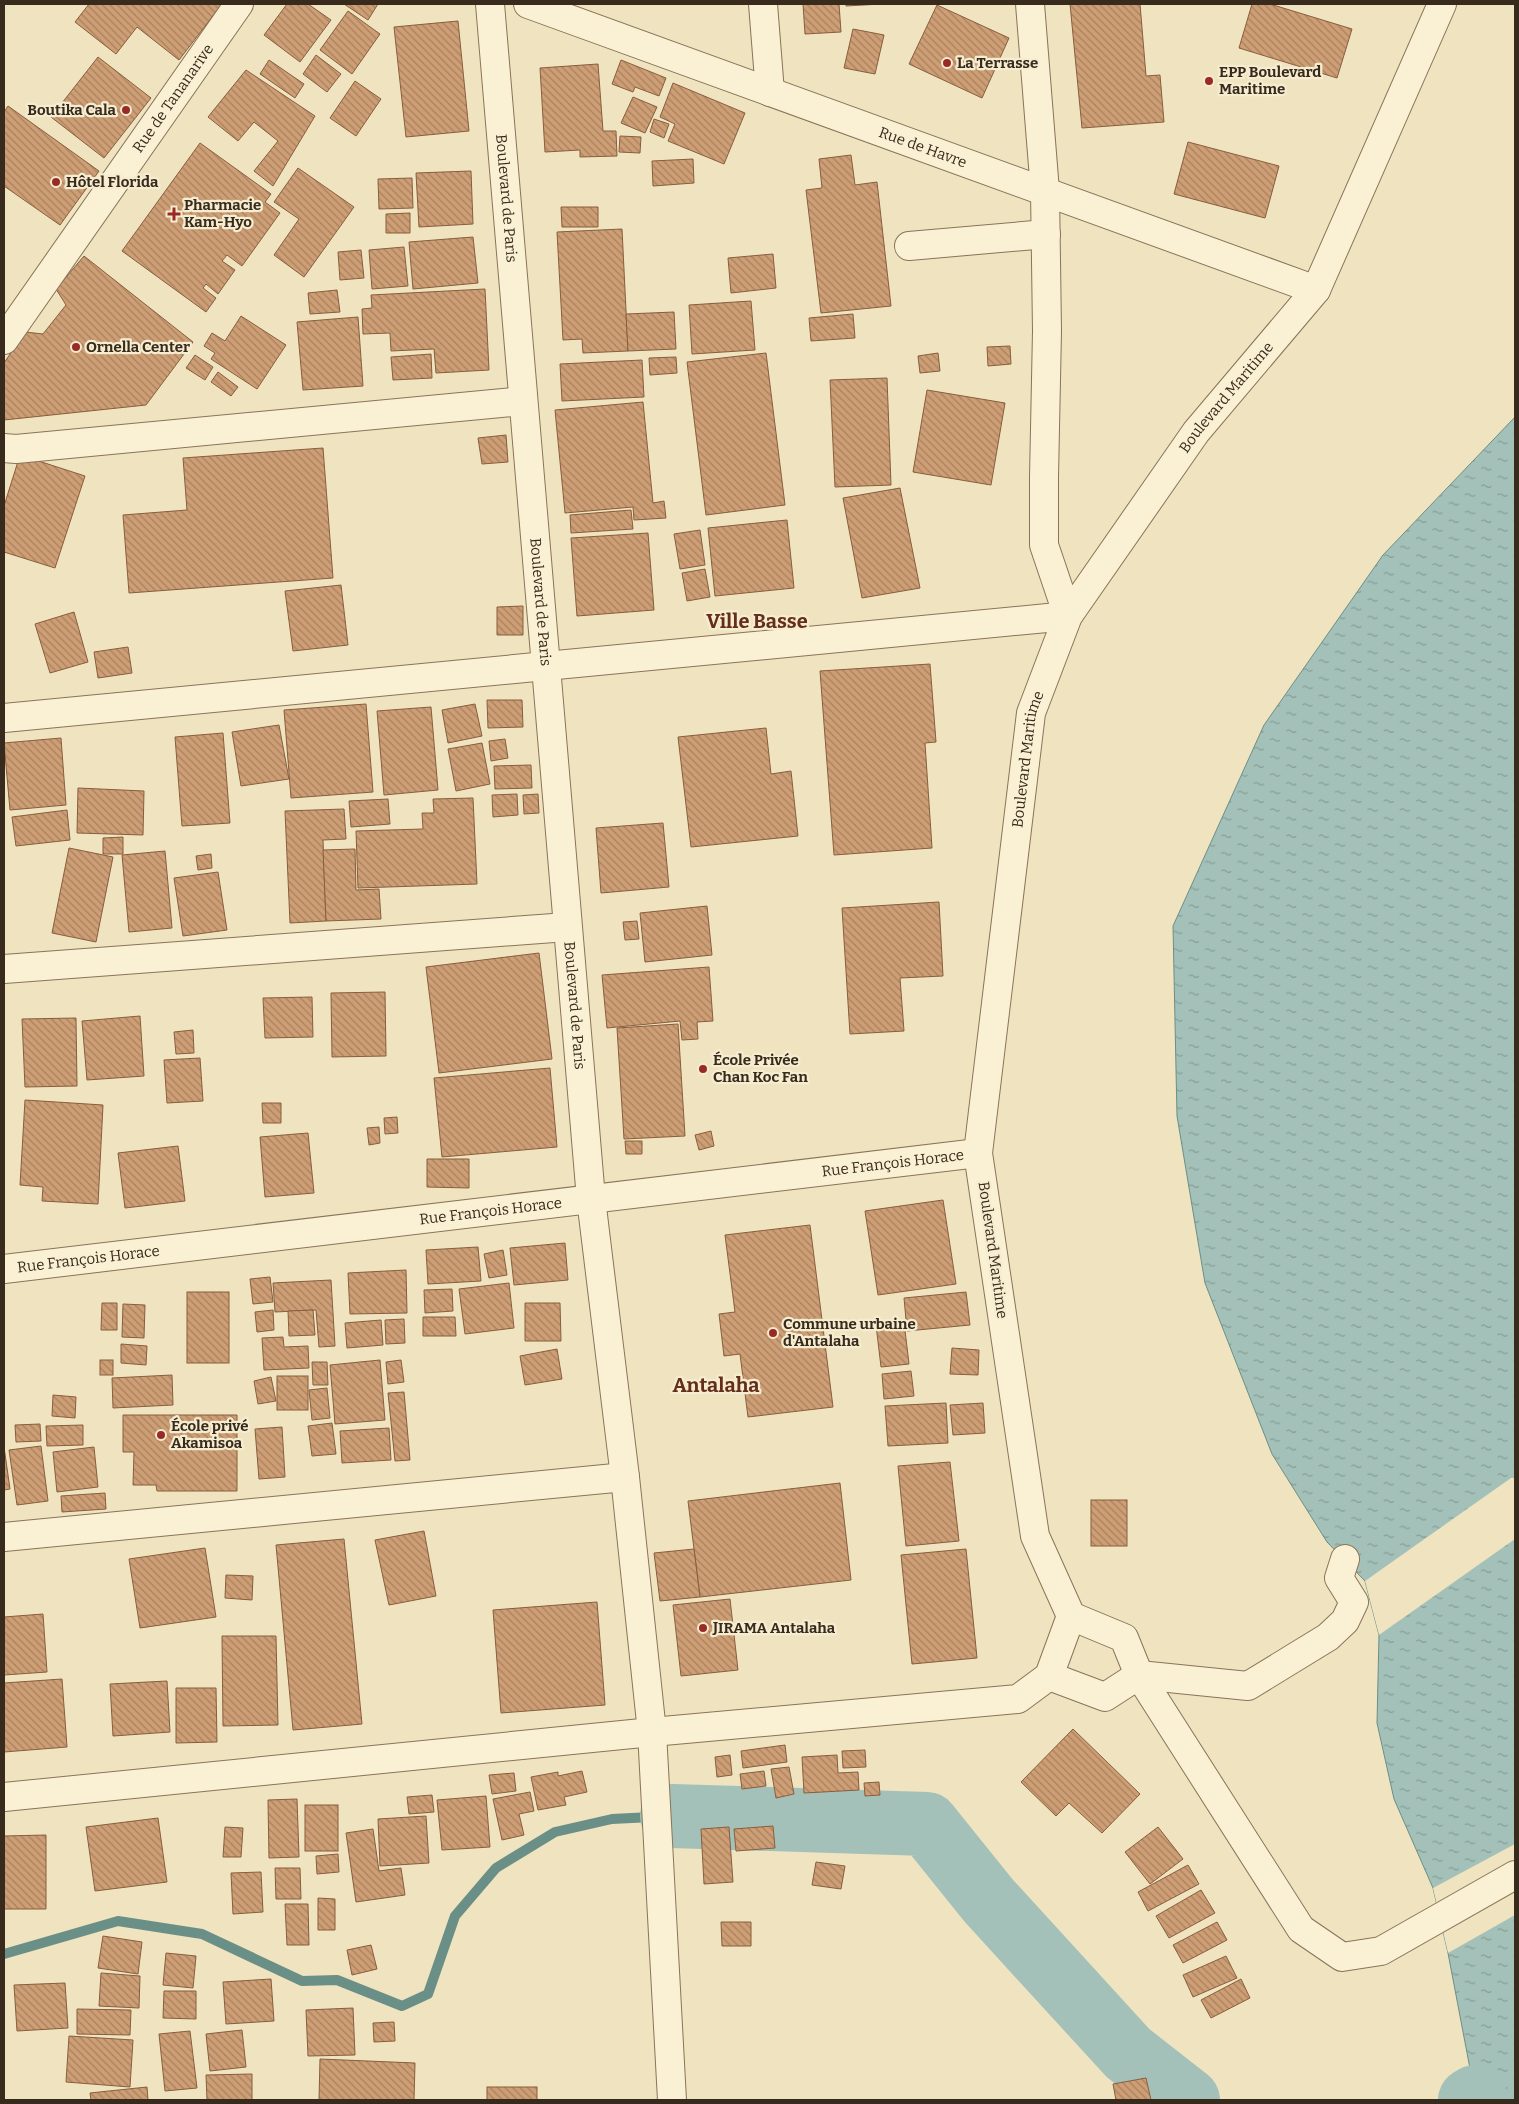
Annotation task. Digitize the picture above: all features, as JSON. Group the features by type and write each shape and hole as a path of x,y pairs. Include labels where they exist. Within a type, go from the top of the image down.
{"street":[{"name":"Rue de Tananarive","path":"4,340 240,4"},
{"name":"Boulevard de Paris","path":"490,4 591,1199 625,1477 652,1732 672,2100"},
{"name":"Rue de Havre","path":"528,4 1316,290"},
{"path":"763,4 770,92"},
{"path":"4,718 1068,616 1044,545 1047,331 1045,191 1030,4"},
{"name":"Boulevard Maritime","path":"1071,1616 1035,1536 978,1153 1031,713 1068,616 1196,432 1316,290 1442,4"},
{"path":"909,246 1046,234"},
{"path":"4,448 16,449 523,402"},
{"path":"4,969 567,927"},
{"name":"Rue François Horace","path":"4,1269 978,1153"},
{"path":"4,1537 625,1477"},
{"path":"1049,1676 1104,1697 1139,1675 1248,1686 1328,1637 1345,1621 1354,1602 1338,1578 1345,1559"},
{"path":"4,1797 652,1732 1018,1699 1049,1676 1071,1616 1124,1638 1139,1675 1301,1929 1342,1957 1381,1952 1515,1875"}],"water":[{"path":"1515,417 1515,2100 1476,2100 1448,1953 1433,1888 1394,1799 1377,1723 1379,1635 1365,1581 1327,1542 1272,1454 1205,1283 1177,1116 1173,926 1264,725 1383,555"}],"pier":[{"path":"1511,1478 1515,1478 1515,1539 1379,1635 1365,1581"},
{"path":"1515,1844 1515,1915 1448,1953 1433,1888"}],"building":[{"path":"89,4 222,4 179,60 137,27 116,54 75,22"},
{"path":"287,4 308,4 331,20 300,62 264,35"},
{"path":"344,4 378,4 368,20"},
{"path":"803,4 839,4 841,32 805,34"},
{"path":"846,4 881,4 846,6"},
{"path":"1070,4 1140,4 1146,76 1160,75 1164,122 1082,128"},
{"path":"1252,4 1270,4 1352,29 1337,78 1239,48"},
{"path":"937,5 1009,38 982,98 909,64"},
{"path":"348,11 380,34 352,74 320,50"},
{"path":"458,21 469,131 406,137 394,27"},
{"path":"853,29 884,35 875,74 844,68"},
{"path":"316,55 341,74 327,92 303,74"},
{"path":"98,57 151,98 104,158 51,117"},
{"path":"269,60 304,84 295,98 260,74"},
{"path":"621,60 666,78 659,96 635,87 633,92 612,84"},
{"path":"598,64 603,131 616,131 617,156 580,157 580,150 545,152 540,68"},
{"path":"246,70 315,116 273,186 254,171 278,141 254,122 238,141 208,117"},
{"path":"355,81 381,99 356,136 330,118"},
{"path":"673,83 745,113 724,164 668,141 675,124 660,117"},
{"path":"633,97 657,107 645,133 621,123"},
{"path":"8,106 99,171 60,225 4,186 4,112"},
{"path":"654,119 669,124 664,138 650,132"},
{"path":"620,136 641,137 640,153 619,152"},
{"path":"1188,142 1279,166 1265,218 1174,194"},
{"path":"200,143 271,194 265,202 280,213 242,266 227,255 222,261 235,270 218,294 206,284 203,288 216,298 206,312 122,251"},
{"path":"851,155 855,185 877,182 891,306 821,313 806,190 822,188 819,159"},
{"path":"693,159 694,183 653,186 652,161"},
{"path":"298,168 354,207 304,277 274,255 299,219 274,202"},
{"path":"471,171 473,224 419,227 416,173"},
{"path":"412,178 413,208 379,209 378,179"},
{"path":"561,207 598,207 598,227 562,227"},
{"path":"410,213 410,233 386,233 386,214"},
{"path":"622,229 628,351 583,353 582,339 563,340 557,232"},
{"path":"473,237 478,283 413,289 409,242"},
{"path":"404,247 408,286 372,289 369,250"},
{"path":"361,250 364,278 340,280 338,252"},
{"path":"773,254 776,288 731,293 728,258"},
{"path":"84,256 193,342 146,405 4,420 4,363 25,332 43,334 66,305 56,289"},
{"path":"485,289 489,370 436,373 434,349 391,351 390,333 363,334 362,309 372,308 371,295"},
{"path":"337,290 340,312 310,314 308,293"},
{"path":"751,301 755,350 692,354 689,305"},
{"path":"674,312 676,349 628,351 626,314"},
{"path":"853,314 855,338 811,341 809,318"},
{"path":"241,316 286,345 257,389 211,359 215,353 204,346 212,333 225,341"},
{"path":"358,317 363,386 303,390 297,322"},
{"path":"1010,346 1011,364 988,366 987,347"},
{"path":"766,353 785,505 706,515 687,362"},
{"path":"938,353 940,371 920,373 918,356"},
{"path":"431,354 432,378 393,380 391,357"},
{"path":"195,355 213,367 205,380 186,368"},
{"path":"676,357 677,373 650,375 649,358"},
{"path":"642,360 644,397 562,401 560,364"},
{"path":"218,372 238,387 231,396 211,382"},
{"path":"887,378 891,485 835,487 830,380"},
{"path":"927,390 1005,403 991,485 913,472"},
{"path":"643,402 653,503 664,501 666,518 634,520 633,507 565,513 555,410"},
{"path":"506,435 508,462 482,464 478,438"},
{"path":"323,448 333,578 129,593 123,515 187,510 183,458"},
{"path":"20,455 85,476 55,568 4,552 4,506"},
{"path":"900,488 920,588 862,598 843,498"},
{"path":"631,510 633,529 571,533 570,515"},
{"path":"787,520 794,588 715,596 708,528"},
{"path":"700,530 705,565 680,569 674,534"},
{"path":"648,533 654,610 577,616 571,538"},
{"path":"705,569 710,597 687,601 682,573"},
{"path":"341,585 348,645 293,651 285,591"},
{"path":"523,606 523,635 497,635 497,607"},
{"path":"74,612 88,662 50,673 35,624"},
{"path":"128,647 132,673 98,678 94,652"},
{"path":"930,664 936,742 925,743 932,848 834,855 820,671"},
{"path":"487,700 522,700 523,727 488,728"},
{"path":"366,704 373,792 291,798 284,710"},
{"path":"475,704 482,736 448,743 442,710"},
{"path":"431,707 438,790 384,795 377,711"},
{"path":"279,725 289,779 241,786 232,732"},
{"path":"766,728 771,774 791,771 798,836 691,847 678,737"},
{"path":"223,733 230,823 182,826 175,737"},
{"path":"61,738 66,805 10,810 4,743"},
{"path":"505,739 508,758 491,761 489,741"},
{"path":"482,743 490,784 456,791 448,749"},
{"path":"531,765 532,788 495,789 494,766"},
{"path":"78,788 144,791 143,835 77,833"},
{"path":"517,794 518,815 493,817 492,795"},
{"path":"538,794 539,813 524,814 523,795"},
{"path":"473,798 477,884 358,888 356,831 423,829 422,813 434,813 433,799"},
{"path":"388,799 390,824 351,827 349,801"},
{"path":"344,809 346,839 323,840 326,921 290,923 285,811"},
{"path":"67,810 70,840 16,846 12,817"},
{"path":"663,823 669,887 601,893 596,828"},
{"path":"123,837 123,854 103,854 103,838"},
{"path":"69,848 113,857 96,942 52,933"},
{"path":"355,849 356,890 379,889 381,919 326,921 323,850"},
{"path":"165,851 172,928 129,932 122,855"},
{"path":"211,854 212,868 198,870 196,856"},
{"path":"218,872 227,930 183,936 174,878"},
{"path":"939,902 943,976 900,978 904,1031 850,1034 842,908"},
{"path":"707,906 712,955 645,962 640,913"},
{"path":"637,921 639,939 625,940 623,922"},
{"path":"539,953 552,1059 439,1073 426,967"},
{"path":"709,967 713,1021 697,1022 698,1039 682,1040 680,1021 607,1028 602,975"},
{"path":"385,992 386,1056 332,1057 331,993"},
{"path":"312,997 313,1037 265,1038 263,998"},
{"path":"140,1016 144,1076 87,1080 82,1021"},
{"path":"76,1018 77,1086 25,1087 22,1019"},
{"path":"678,1024 685,1136 624,1139 617,1028"},
{"path":"193,1030 194,1053 176,1054 174,1032"},
{"path":"200,1058 203,1101 167,1103 164,1060"},
{"path":"550,1068 557,1147 442,1157 434,1078"},
{"path":"25,1100 103,1105 98,1204 42,1201 43,1187 20,1185"},
{"path":"262,1103 281,1103 281,1123 263,1123"},
{"path":"397,1117 398,1133 385,1134 384,1118"},
{"path":"379,1127 380,1143 369,1145 367,1128"},
{"path":"711,1131 714,1146 699,1150 695,1135"},
{"path":"308,1133 314,1193 265,1197 260,1137"},
{"path":"625,1141 642,1141 642,1154 626,1154"},
{"path":"178,1146 185,1201 125,1208 118,1153"},
{"path":"427,1159 469,1159 469,1188 427,1187"},
{"path":"943,1200 956,1284 878,1295 865,1211"},
{"path":"810,1225 833,1407 748,1417 740,1354 724,1356 719,1314 735,1312 725,1235"},
{"path":"565,1243 568,1280 514,1285 510,1248"},
{"path":"478,1247 481,1281 428,1284 426,1250"},
{"path":"503,1250 507,1275 489,1278 484,1254"},
{"path":"406,1270 407,1313 350,1314 348,1273"},
{"path":"270,1277 273,1302 253,1304 250,1279"},
{"path":"331,1280 335,1346 319,1347 316,1310 275,1312 273,1283"},
{"path":"509,1283 514,1328 465,1334 459,1289"},
{"path":"452,1289 453,1311 425,1313 424,1290"},
{"path":"187,1292 229,1292 229,1363 187,1363"},
{"path":"966,1292 970,1325 907,1331 904,1298"},
{"path":"102,1303 117,1303 117,1330 101,1330"},
{"path":"525,1303 560,1303 561,1341 525,1341"},
{"path":"123,1304 145,1305 144,1338 122,1337"},
{"path":"273,1310 274,1330 257,1332 255,1312"},
{"path":"313,1310 315,1335 289,1336 288,1311"},
{"path":"423,1317 455,1317 456,1336 423,1336"},
{"path":"404,1319 405,1343 386,1344 385,1320"},
{"path":"381,1320 383,1345 347,1348 345,1323"},
{"path":"904,1322 909,1364 881,1367 876,1325"},
{"path":"283,1337 284,1347 308,1346 309,1368 264,1370 262,1338"},
{"path":"121,1344 147,1346 146,1365 121,1363"},
{"path":"952,1348 979,1350 978,1375 950,1374"},
{"path":"557,1349 562,1379 525,1385 520,1356"},
{"path":"100,1360 113,1360 113,1375 100,1375"},
{"path":"380,1360 385,1420 335,1424 330,1365"},
{"path":"401,1360 404,1382 388,1384 386,1362"},
{"path":"312,1362 327,1362 328,1385 313,1385"},
{"path":"911,1371 914,1396 884,1399 882,1374"},
{"path":"172,1375 173,1405 113,1408 112,1378"},
{"path":"277,1376 308,1376 308,1410 277,1410"},
{"path":"271,1377 276,1401 258,1404 254,1381"},
{"path":"327,1388 330,1418 312,1420 309,1390"},
{"path":"404,1392 410,1460 395,1461 388,1393"},
{"path":"53,1395 76,1397 75,1418 52,1416"},
{"path":"946,1403 948,1443 888,1446 885,1406"},
{"path":"983,1403 985,1433 953,1435 950,1405"},
{"path":"123,1415 237,1415 237,1491 157,1491 156,1485 133,1485 134,1452 123,1452"},
{"path":"332,1423 336,1454 312,1456 308,1426"},
{"path":"40,1424 41,1441 16,1442 15,1425"},
{"path":"83,1425 83,1445 47,1446 46,1426"},
{"path":"282,1427 285,1477 259,1479 255,1429"},
{"path":"389,1428 391,1460 342,1463 340,1431"},
{"path":"41,1446 48,1501 17,1505 9,1450"},
{"path":"4,1447 10,1489 4,1490"},
{"path":"94,1447 98,1487 57,1492 53,1452"},
{"path":"950,1462 959,1541 906,1546 898,1466"},
{"path":"840,1483 851,1580 700,1597 688,1501"},
{"path":"105,1493 106,1509 62,1512 61,1496"},
{"path":"1091,1500 1127,1500 1127,1546 1091,1546"},
{"path":"424,1531 436,1596 389,1605 375,1540"},
{"path":"344,1539 362,1724 293,1730 276,1545"},
{"path":"205,1548 216,1617 140,1628 129,1559"},
{"path":"694,1549 700,1597 660,1601 654,1553"},
{"path":"966,1549 977,1658 912,1664 901,1555"},
{"path":"226,1575 253,1576 252,1600 225,1598"},
{"path":"730,1599 738,1670 681,1676 673,1605"},
{"path":"597,1602 605,1705 501,1713 493,1610"},
{"path":"43,1614 47,1672 4,1675 4,1617"},
{"path":"222,1636 276,1636 278,1725 223,1726"},
{"path":"62,1679 67,1747 4,1752 4,1683"},
{"path":"167,1681 170,1732 113,1736 110,1684"},
{"path":"176,1688 216,1688 217,1742 176,1743"},
{"path":"1073,1729 1140,1794 1102,1833 1069,1803 1056,1816 1021,1782"},
{"path":"785,1745 787,1762 743,1768 741,1751"},
{"path":"865,1750 866,1767 843,1768 842,1751"},
{"path":"730,1755 732,1775 717,1777 715,1757"},
{"path":"837,1755 838,1773 858,1772 859,1790 804,1793 802,1757"},
{"path":"789,1767 794,1794 776,1798 771,1769"},
{"path":"582,1771 587,1792 564,1797 566,1805 538,1810 531,1777 558,1772 558,1776"},
{"path":"764,1771 766,1786 742,1789 740,1774"},
{"path":"514,1773 516,1791 492,1794 489,1775"},
{"path":"879,1782 880,1795 865,1796 864,1783"},
{"path":"530,1792 534,1811 519,1814 524,1835 502,1840 493,1799"},
{"path":"432,1795 434,1812 409,1814 407,1797"},
{"path":"486,1796 490,1847 442,1850 437,1800"},
{"path":"297,1799 299,1857 269,1858 268,1800"},
{"path":"305,1805 338,1805 338,1851 305,1851"},
{"path":"426,1816 429,1863 380,1866 378,1819"},
{"path":"158,1818 167,1882 95,1891 86,1827"},
{"path":"773,1826 775,1848 736,1851 734,1829"},
{"path":"225,1827 243,1828 241,1857 223,1857"},
{"path":"729,1827 733,1882 704,1884 701,1829"},
{"path":"1158,1827 1183,1859 1150,1884 1125,1852"},
{"path":"373,1829 379,1871 401,1868 405,1895 356,1902 346,1833"},
{"path":"46,1835 46,1909 4,1909 4,1836"},
{"path":"338,1854 339,1872 317,1874 316,1856"},
{"path":"816,1862 845,1866 841,1889 812,1885"},
{"path":"1188,1865 1199,1884 1148,1911 1138,1892"},
{"path":"275,1868 300,1868 301,1899 276,1899"},
{"path":"261,1872 263,1912 233,1914 231,1873"},
{"path":"1201,1890 1215,1913 1169,1938 1156,1916"},
{"path":"318,1898 335,1899 335,1930 318,1930"},
{"path":"285,1904 308,1904 309,1945 287,1945"},
{"path":"721,1922 751,1922 751,1946 722,1946"},
{"path":"1217,1922 1227,1940 1183,1963 1173,1945"},
{"path":"103,1936 142,1942 138,1974 98,1968"},
{"path":"371,1945 377,1969 352,1975 347,1950"},
{"path":"166,1953 196,1956 193,1988 163,1985"},
{"path":"1226,1956 1237,1978 1193,1997 1183,1975"},
{"path":"101,1973 140,1976 139,2008 99,2006"},
{"path":"271,1979 274,2021 226,2024 223,1982"},
{"path":"1241,1979 1250,1998 1211,2018 1201,2000"},
{"path":"65,1983 68,2028 17,2031 14,1985"},
{"path":"164,1991 196,1991 196,2019 163,2018"},
{"path":"353,2008 355,2055 308,2056 306,2010"},
{"path":"77,2009 131,2010 130,2035 77,2034"},
{"path":"394,2022 395,2041 374,2042 373,2023"},
{"path":"242,2030 246,2067 210,2071 206,2034"},
{"path":"190,2031 197,2088 165,2091 159,2034"},
{"path":"69,2036 133,2040 130,2087 66,2082"},
{"path":"320,2059 415,2063 414,2100 319,2100"},
{"path":"252,2074 252,2100 207,2100 206,2075"},
{"path":"1146,2078 1151,2100 1116,2100 1113,2084"},
{"path":"147,2087 148,2100 91,2100 90,2093"},
{"path":"487,2087 537,2087 537,2100 487,2100"}],"waterway":[{"path":"4,1954 118,1921 202,1934 302,1981 337,1980 402,2006 428,1994 455,1916 496,1868 555,1832 612,1819 672,1816"},
{"path":"672,1816 927,1824 989,1901 1128,2053 1188,2100"},
{"path":"1470,2100 1475,2097"}],"place":[{"name":"La Terrasse","path":"947,63"},
{"name":"EPP Boulevard Maritime","path":"1209,81"},
{"name":"Boutika Cala","path":"126,110"},
{"name":"Hôtel Florida","path":"56,182"},
{"name":"Pharmacie Kam-Hyo","path":"174,214"},
{"name":"Ornella Center","path":"76,347"},
{"name":"École Privée Chan Koc Fan","path":"703,1069"},
{"name":"Commune urbaine d'Antalaha","path":"773,1333"},
{"name":"École privé Akamisoa","path":"161,1435"},
{"name":"JIRAMA Antalaha","path":"703,1628"}],"district":[{"name":"Ville Basse","path":"757,621"},
{"name":"Antalaha","path":"716,1385"}]}
